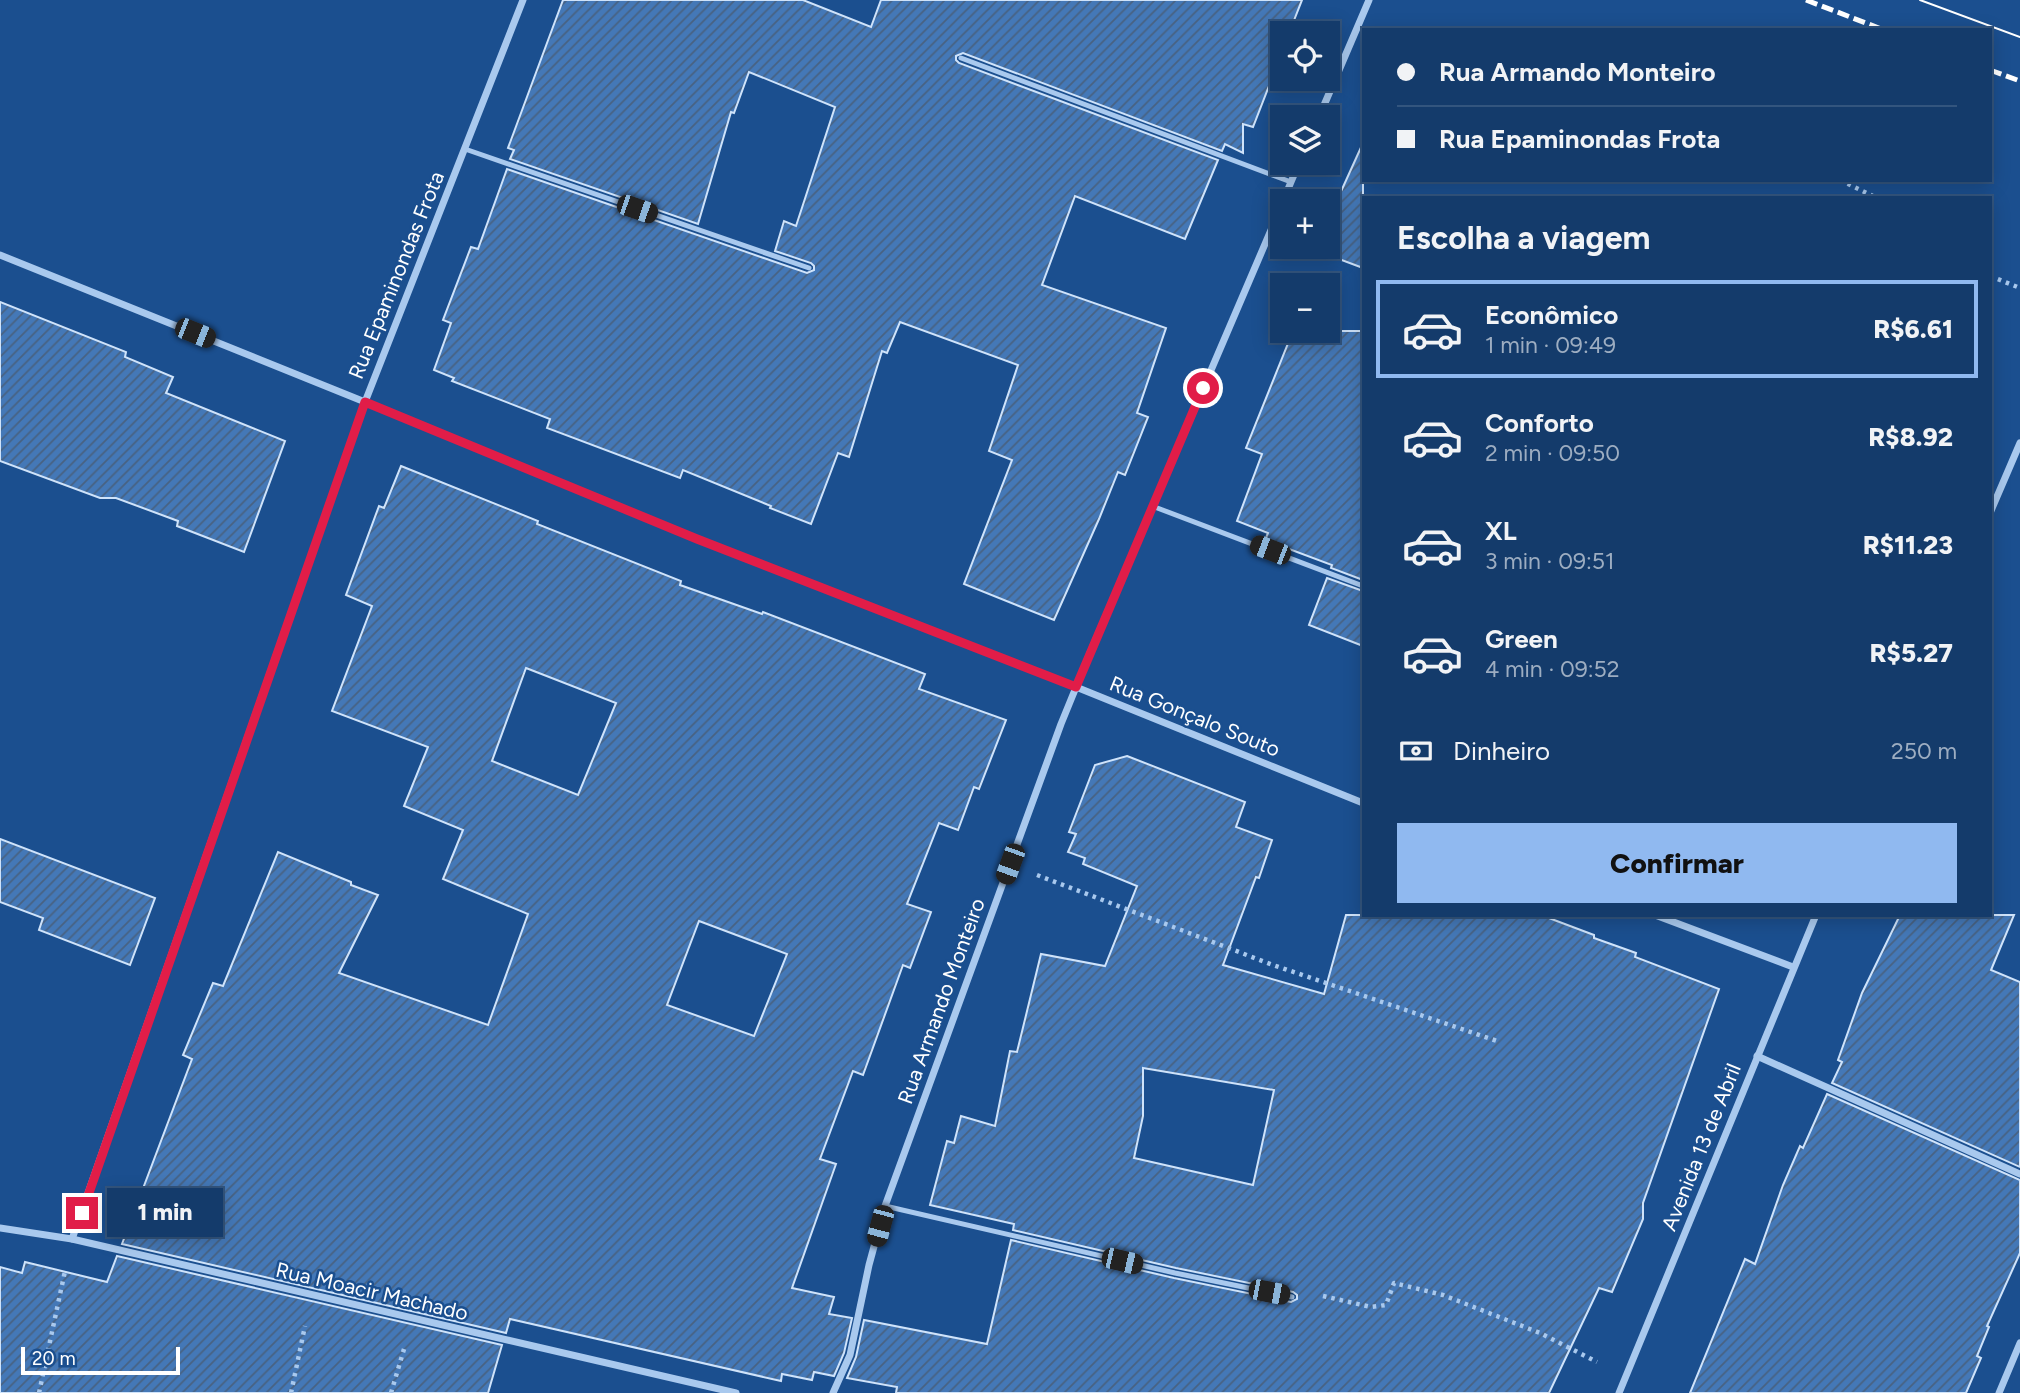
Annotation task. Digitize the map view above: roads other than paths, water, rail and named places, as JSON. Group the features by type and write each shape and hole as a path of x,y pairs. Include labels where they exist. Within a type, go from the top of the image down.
{"street":[{"name":"Rua Epaminondas Frota","path":"72,1239 365,402 523,0"},
{"path":"1324,105 1369,0"},
{"name":"Rua Armando Monteiro","path":"1288,189 1294,175"},
{"name":"Rua Armando Monteiro","path":"833,1393 850,1355 885,1206 1076,687 1270,232"},
{"name":"Rua Gonçalo Souto","path":"0,255 697,539 1362,803"},
{"path":"1992,508 2020,443"},
{"path":"1660,917 1793,967"},
{"name":"Avenida 13 de Abril","path":"1619,1393 1815,917"},
{"path":"1757,1056 2020,1174"},
{"name":"Rua Moacir Machado","path":"0,1228 72,1239 736,1393"},
{"path":"2000,1393 2020,1343"}],"lane":[{"path":"961,58 1291,183"},
{"path":"464,149 809,268"},
{"path":"1152,506 1362,586"},
{"path":"885,1206 1175,1273 1292,1297"}],"tram line":[{"path":"1920,0 2020,37"}],"railway":[{"path":"1806,0 1879,28"},
{"path":"1992,71 2020,81"}]}
